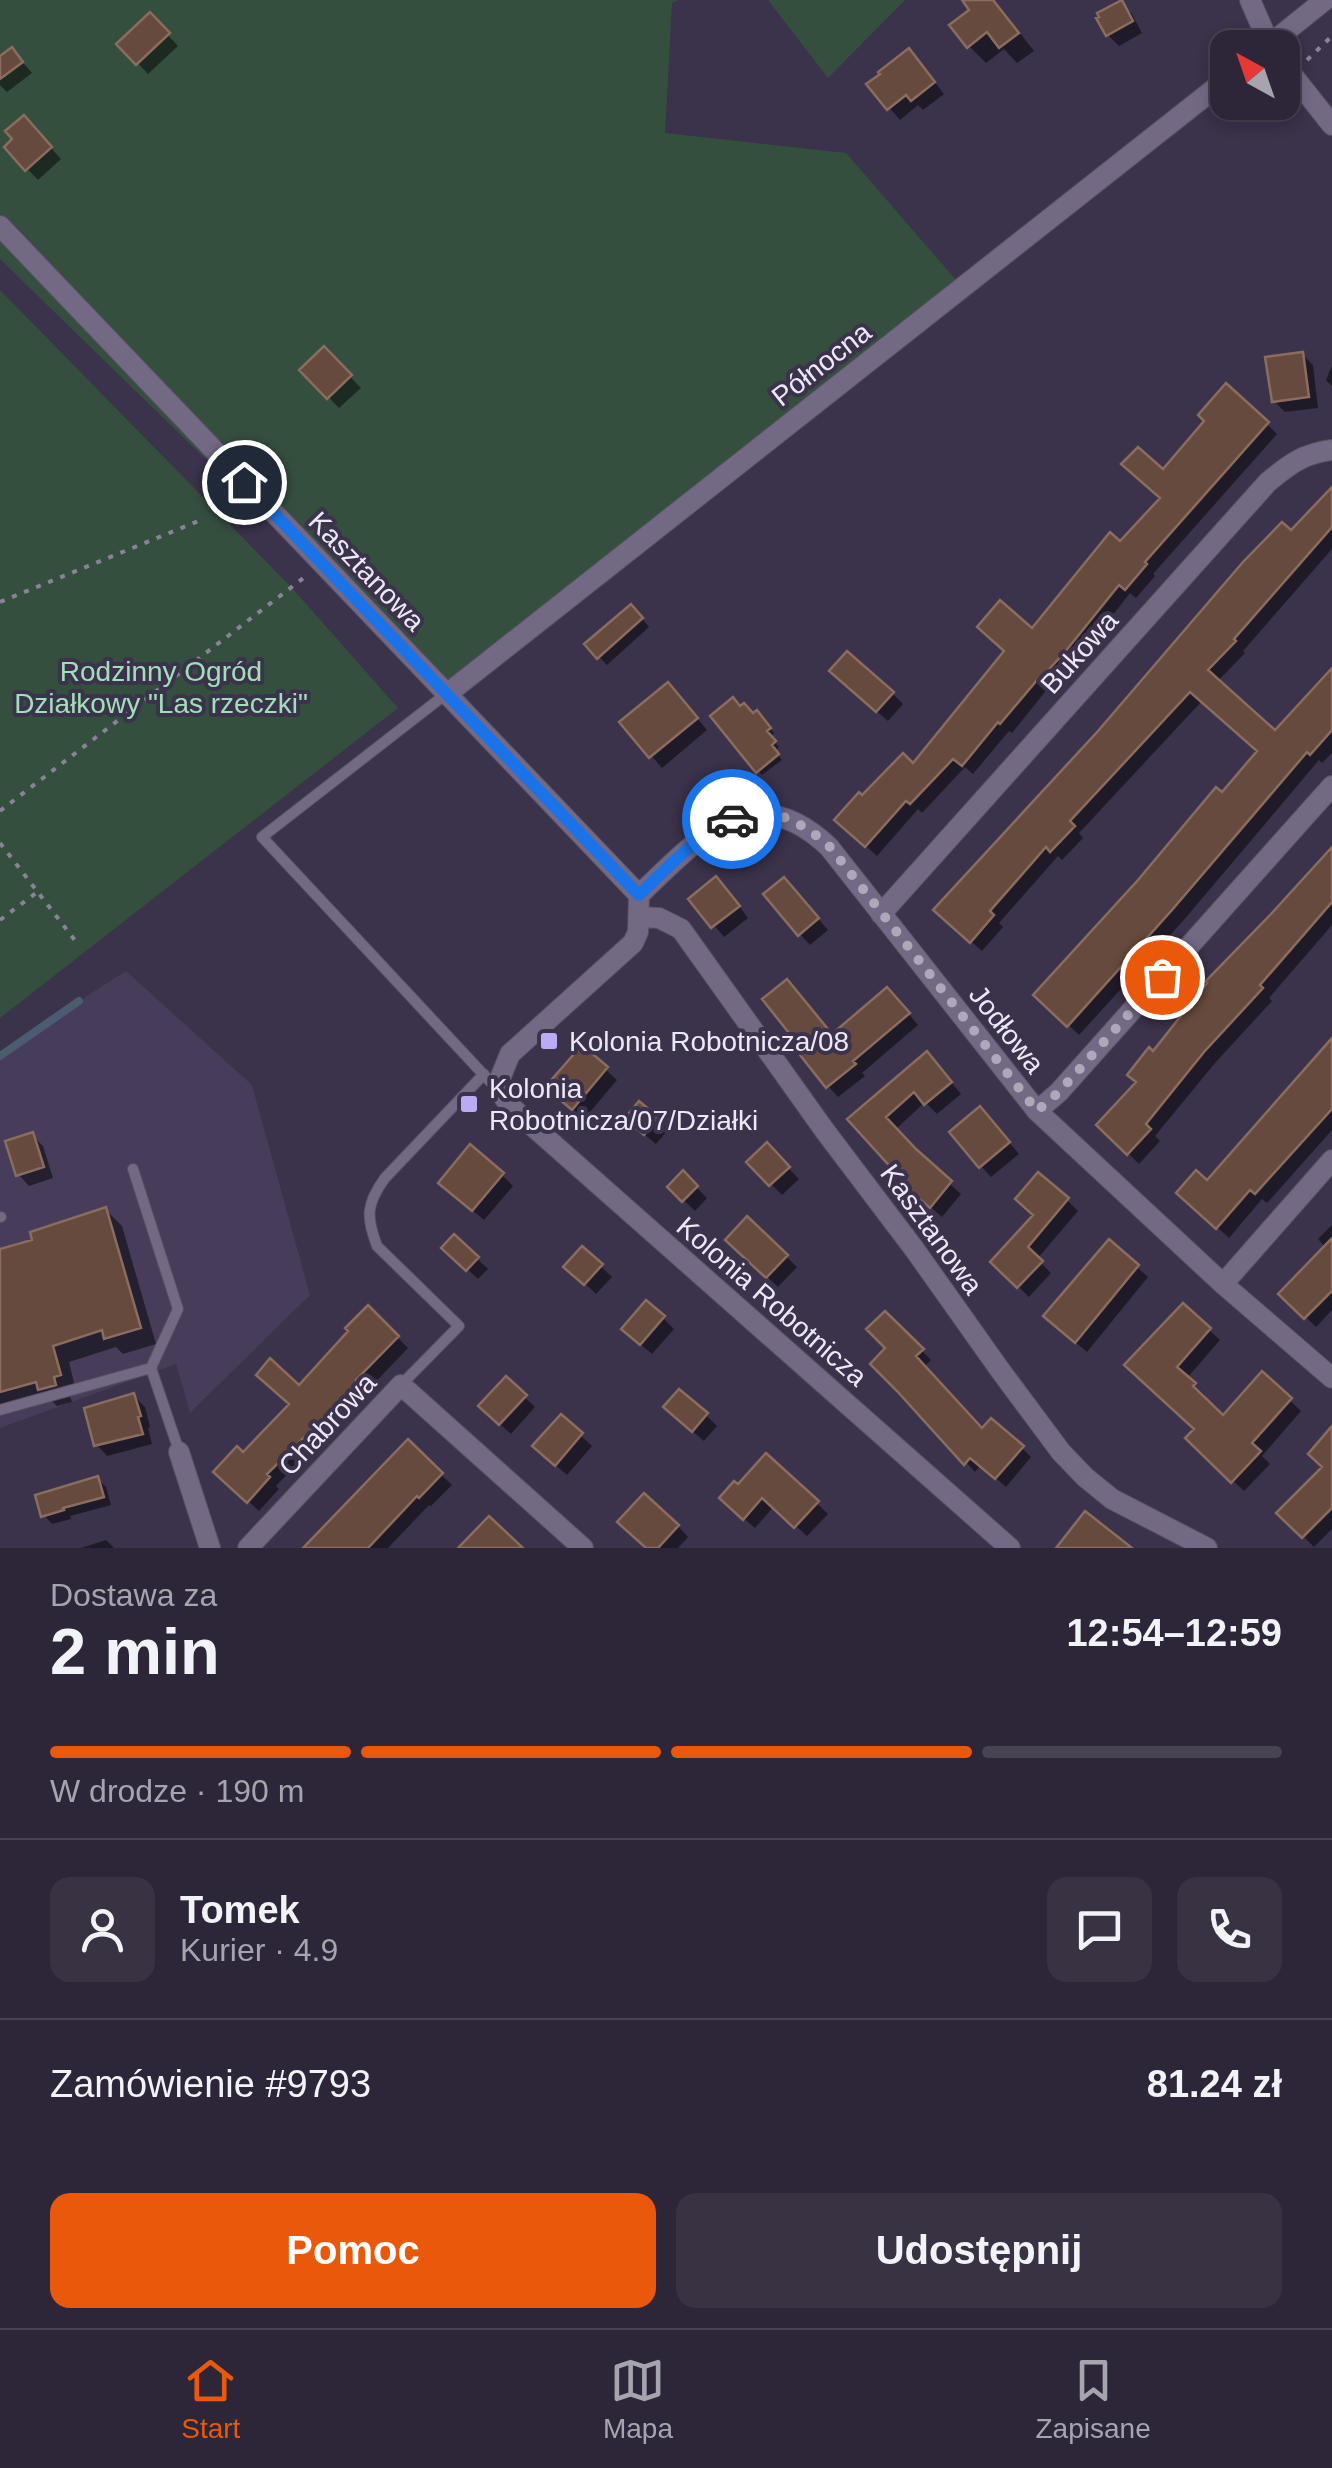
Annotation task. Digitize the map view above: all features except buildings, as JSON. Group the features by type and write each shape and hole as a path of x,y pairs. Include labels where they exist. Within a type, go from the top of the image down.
{"street":[{"path":"1250,0 1262,30"},
{"path":"1289,30 1325,0"},
{"path":"1300,74 1332,125"},
{"name":"Północna","path":"447,694 1210,92"},
{"name":"Kasztanowa","path":"0,226 639,895"},
{"name":"Bukowa","path":"881,914 1268,482 1308,453 1332,450"},
{"path":"1037,1111 1059,1092 1332,786"},
{"name":"Jodłowa","path":"639,895 720,825 740,816 784,816 812,831 830,847 1037,1111 1222,1284 1332,1378"},
{"path":"501,1093 499,1082 510,1054 633,943 640,917 639,895"},
{"name":"Kasztanowa","path":"640,917 659,918 680,929 1062,1452 1112,1499 1207,1548"},
{"name":"Kolonia Robotnicza","path":"501,1093 510,1106 1010,1548"},
{"path":"1222,1284 1332,1160"},
{"name":"Chabrowa","path":"248,1548 401,1385 578,1546"},
{"path":"179,1452 210,1548"}],"lane":[{"path":"447,694 262,838 501,1093"},
{"path":"401,1385 459,1326 377,1246 369,1211 373,1194 484,1074"},
{"path":"132,1169 178,1310 151,1368 179,1452"},
{"path":"0,1410 151,1368"}],"path":[{"path":"1300,59 1332,36"},
{"path":"0,602 202,520"},
{"path":"0,811 321,563"},
{"path":"0,843 77,943"},
{"path":"0,920 38,892"}],"shaded area":[{"path":"126,971 252,1085 310,1295 190,1413 176,1364 0,1428 0,1058"}],"green space":[{"path":"0,0 679,0 672,3 665,133 846,153 963,288 447,694 0,259"},
{"path":"768,0 905,0 828,78"},
{"name":"Rodzinny Ogród Działkowy \"Las rzeczki\"","path":"0,290 292,588 398,708 0,1018"}],"waterway":[{"path":"0,1056 79,1001"}],"way so far":[{"path":"732,819 762,814 784,816 812,831 830,847 1037,1111 1059,1092 1162,977"}],"place":[{"name":"Kolonia Robotnicza/08","path":"549,1041"},
{"name":"Kolonia Robotnicza/07/Działki","path":"469,1104"}],"route":[{"path":"244,482 639,895 686,852 732,819"}]}
